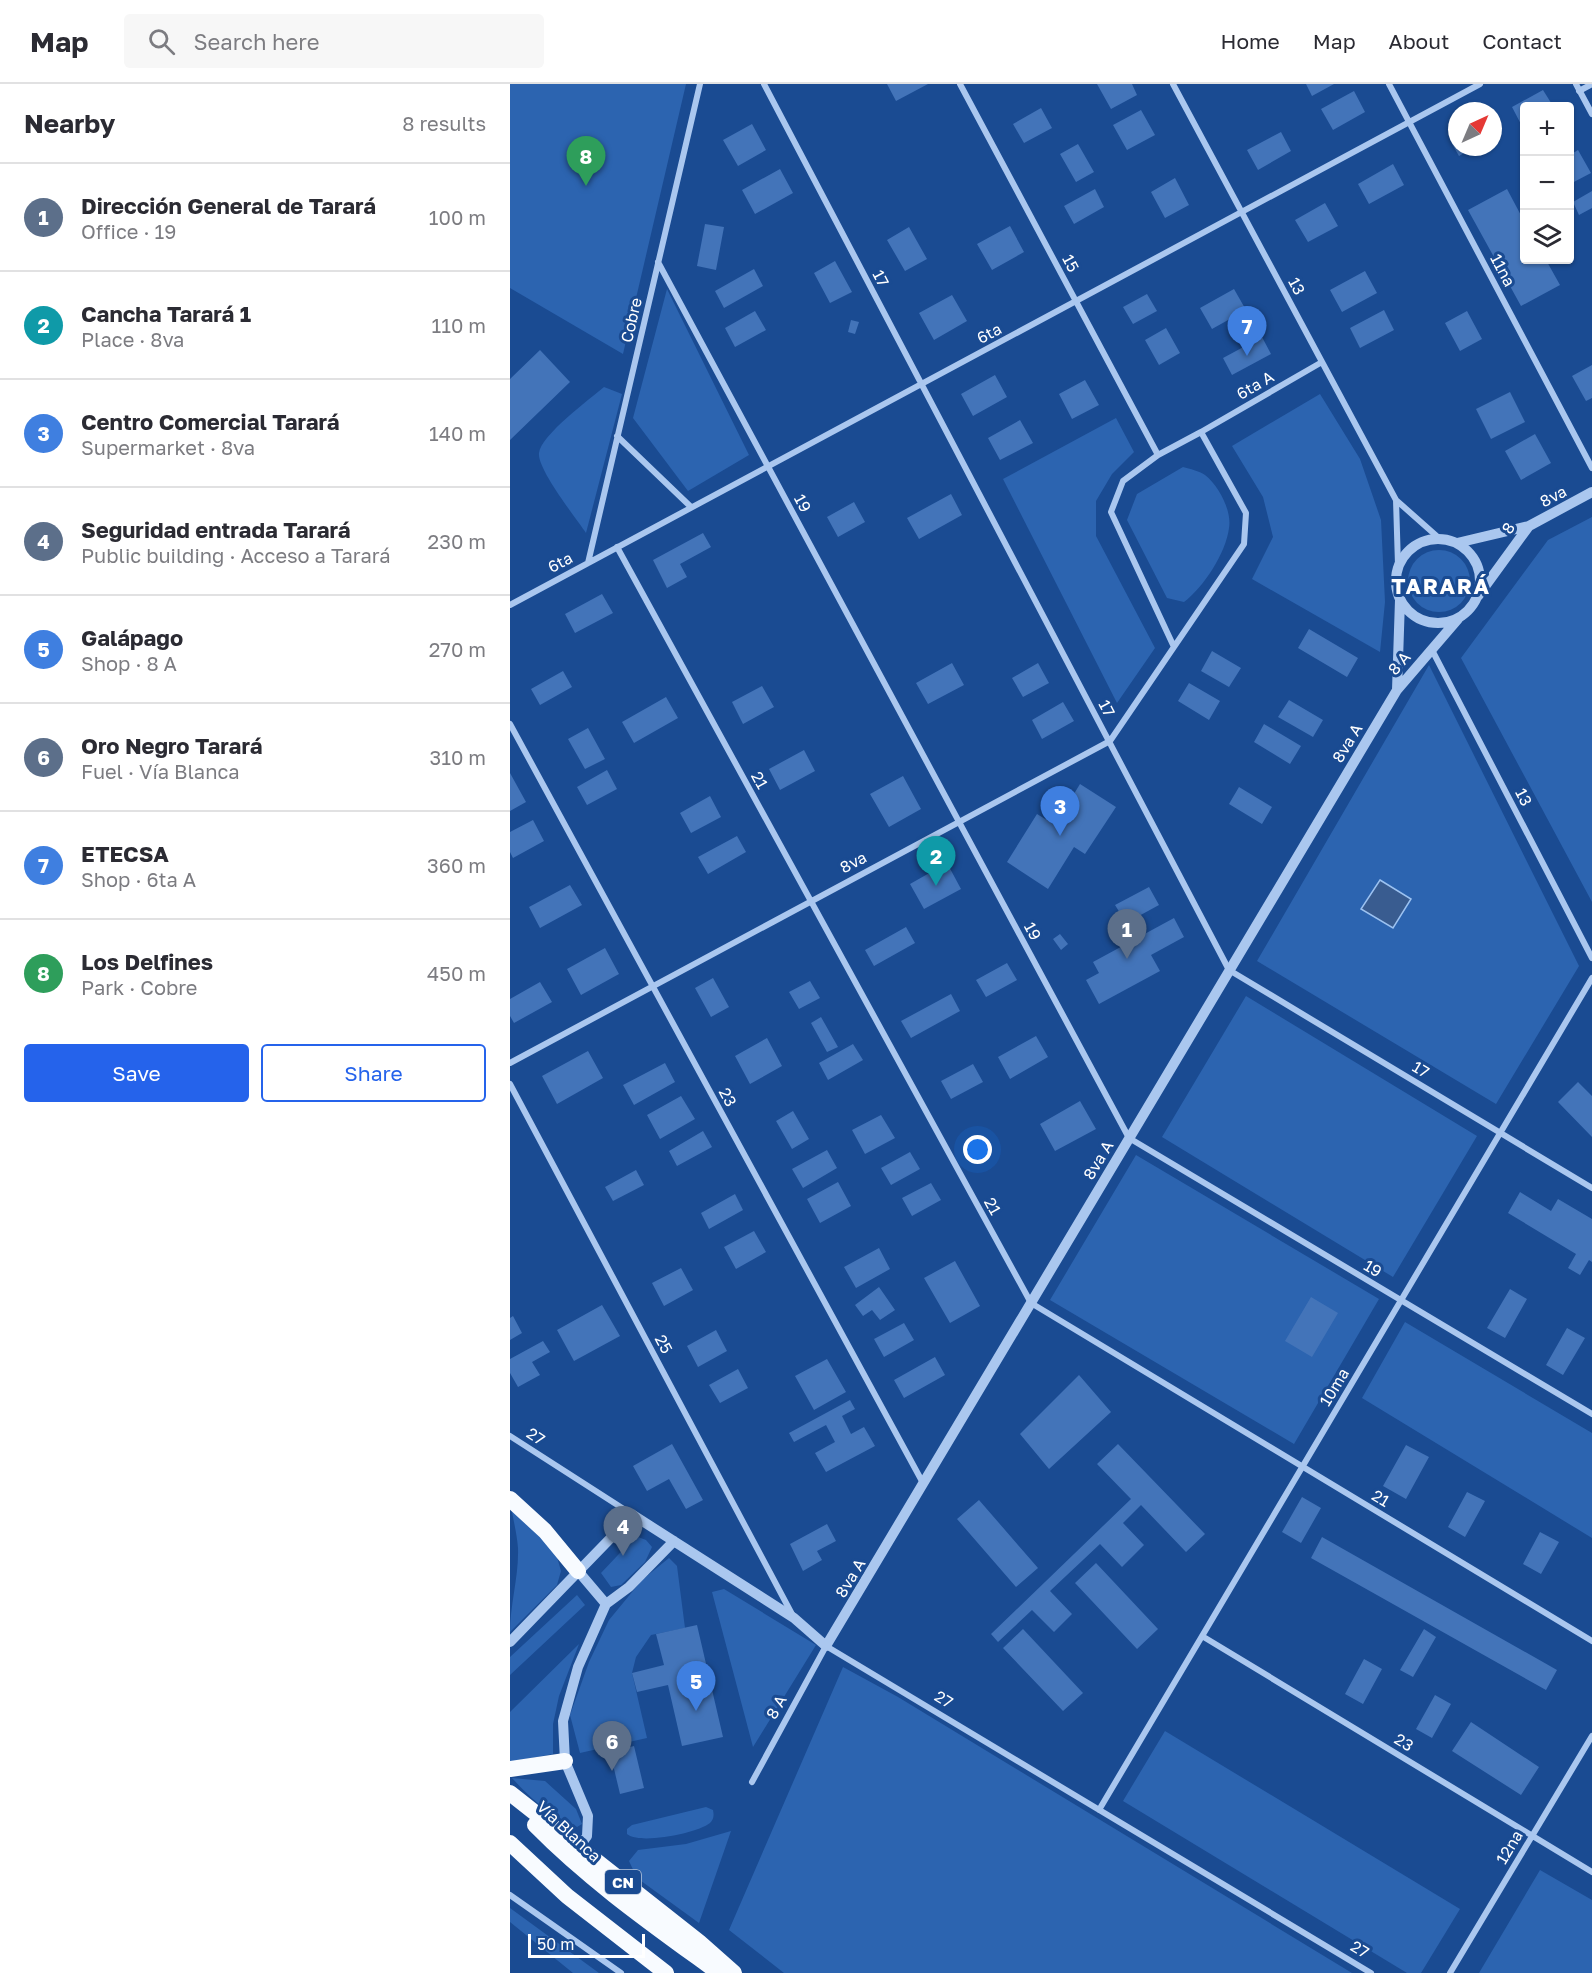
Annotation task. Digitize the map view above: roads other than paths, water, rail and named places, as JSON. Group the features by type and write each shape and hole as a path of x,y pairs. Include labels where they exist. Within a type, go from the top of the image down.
{"highway":[{"path":"510,1499 545,1531 578,1571"},
{"path":"510,1768 565,1761"},
{"name":"CN","path":"510,1793 699,1942 734,1973"},
{"name":"Vía Blanca","path":"510,1799 556,1846 595,1879 719,1973"},
{"path":"510,1843 567,1896 666,1973"},
{"path":"638,1952 648,1973"}],"street":[{"name":"Cobre","path":"588,563 700,84"},
{"name":"17","path":"764,84 1229,970 1592,1188"},
{"name":"15","path":"960,84 1158,455"},
{"name":"13","path":"1173,84 1396,500 1440,539"},
{"name":"11na","path":"1389,84 1592,468"},
{"name":"6ta","path":"510,605 1480,84"},
{"path":"1592,84 1577,87 1592,114"},
{"name":"19","path":"658,262 1129,1138 1592,1414"},
{"name":"6ta A","path":"1174,647 1111,512 1123,481 1158,455 1322,362"},
{"name":"8va","path":"510,1063 1110,741 1244,544 1246,513 1201,432"},
{"path":"617,436 691,507"},
{"name":"8va","path":"1529,526 1592,492"},
{"name":"13","path":"1396,500 1398,566"},
{"name":"8","path":"1457,543 1529,526"},
{"name":"8","path":"1473,604 1529,526"},
{"path":"1440,539 1457,543 1468,552 1476,564 1479,591 1473,604 1461,616 1448,622 1434,623 1420,619 1408,611 1400,600 1396,589 1398,566 1405,554 1414,546 1427,540 1440,539"},
{"name":"21","path":"617,547 1031,1303 1592,1641"},
{"name":"8 A","path":"1397,690 1400,600"},
{"name":"8 A","path":"1397,690 1461,616"},
{"name":"13","path":"1431,649 1592,958"},
{"name":"8va A","path":"826,1646 1397,690"},
{"name":"23","path":"510,724 923,1484"},
{"name":"10ma","path":"1099,1810 1592,978"},
{"name":"25","path":"510,1084 794,1618"},
{"name":"27","path":"510,1436 794,1618 826,1646 1371,1973"},
{"path":"510,1642 633,1515"},
{"path":"579,1847 587,1836 588,1816 565,1761 563,1720 578,1667 606,1604 629,1587 674,1541"},
{"path":"578,1571 606,1604"},
{"name":"23","path":"1202,1636 1592,1872"},
{"name":"8 A","path":"752,1782 826,1646"},
{"name":"12na","path":"1450,1973 1592,1736"},
{"path":"510,1894 621,1973"}],"place":[{"name":"Los Delfines","path":"586,186"},
{"name":"ETECSA","path":"1247,356"},
{"name":"Centro Comercial Tarará","path":"1060,836"},
{"name":"Cancha Tarará 1","path":"936,886"},
{"name":"Dirección General de Tarará","path":"1127,959"},
{"name":"Seguridad entrada Tarará","path":"623,1556"},
{"name":"Galápago","path":"696,1711"},
{"name":"Oro Negro Tarará","path":"612,1771"}],"district":[{"name":"TARARÁ","path":"1441,585"}]}
